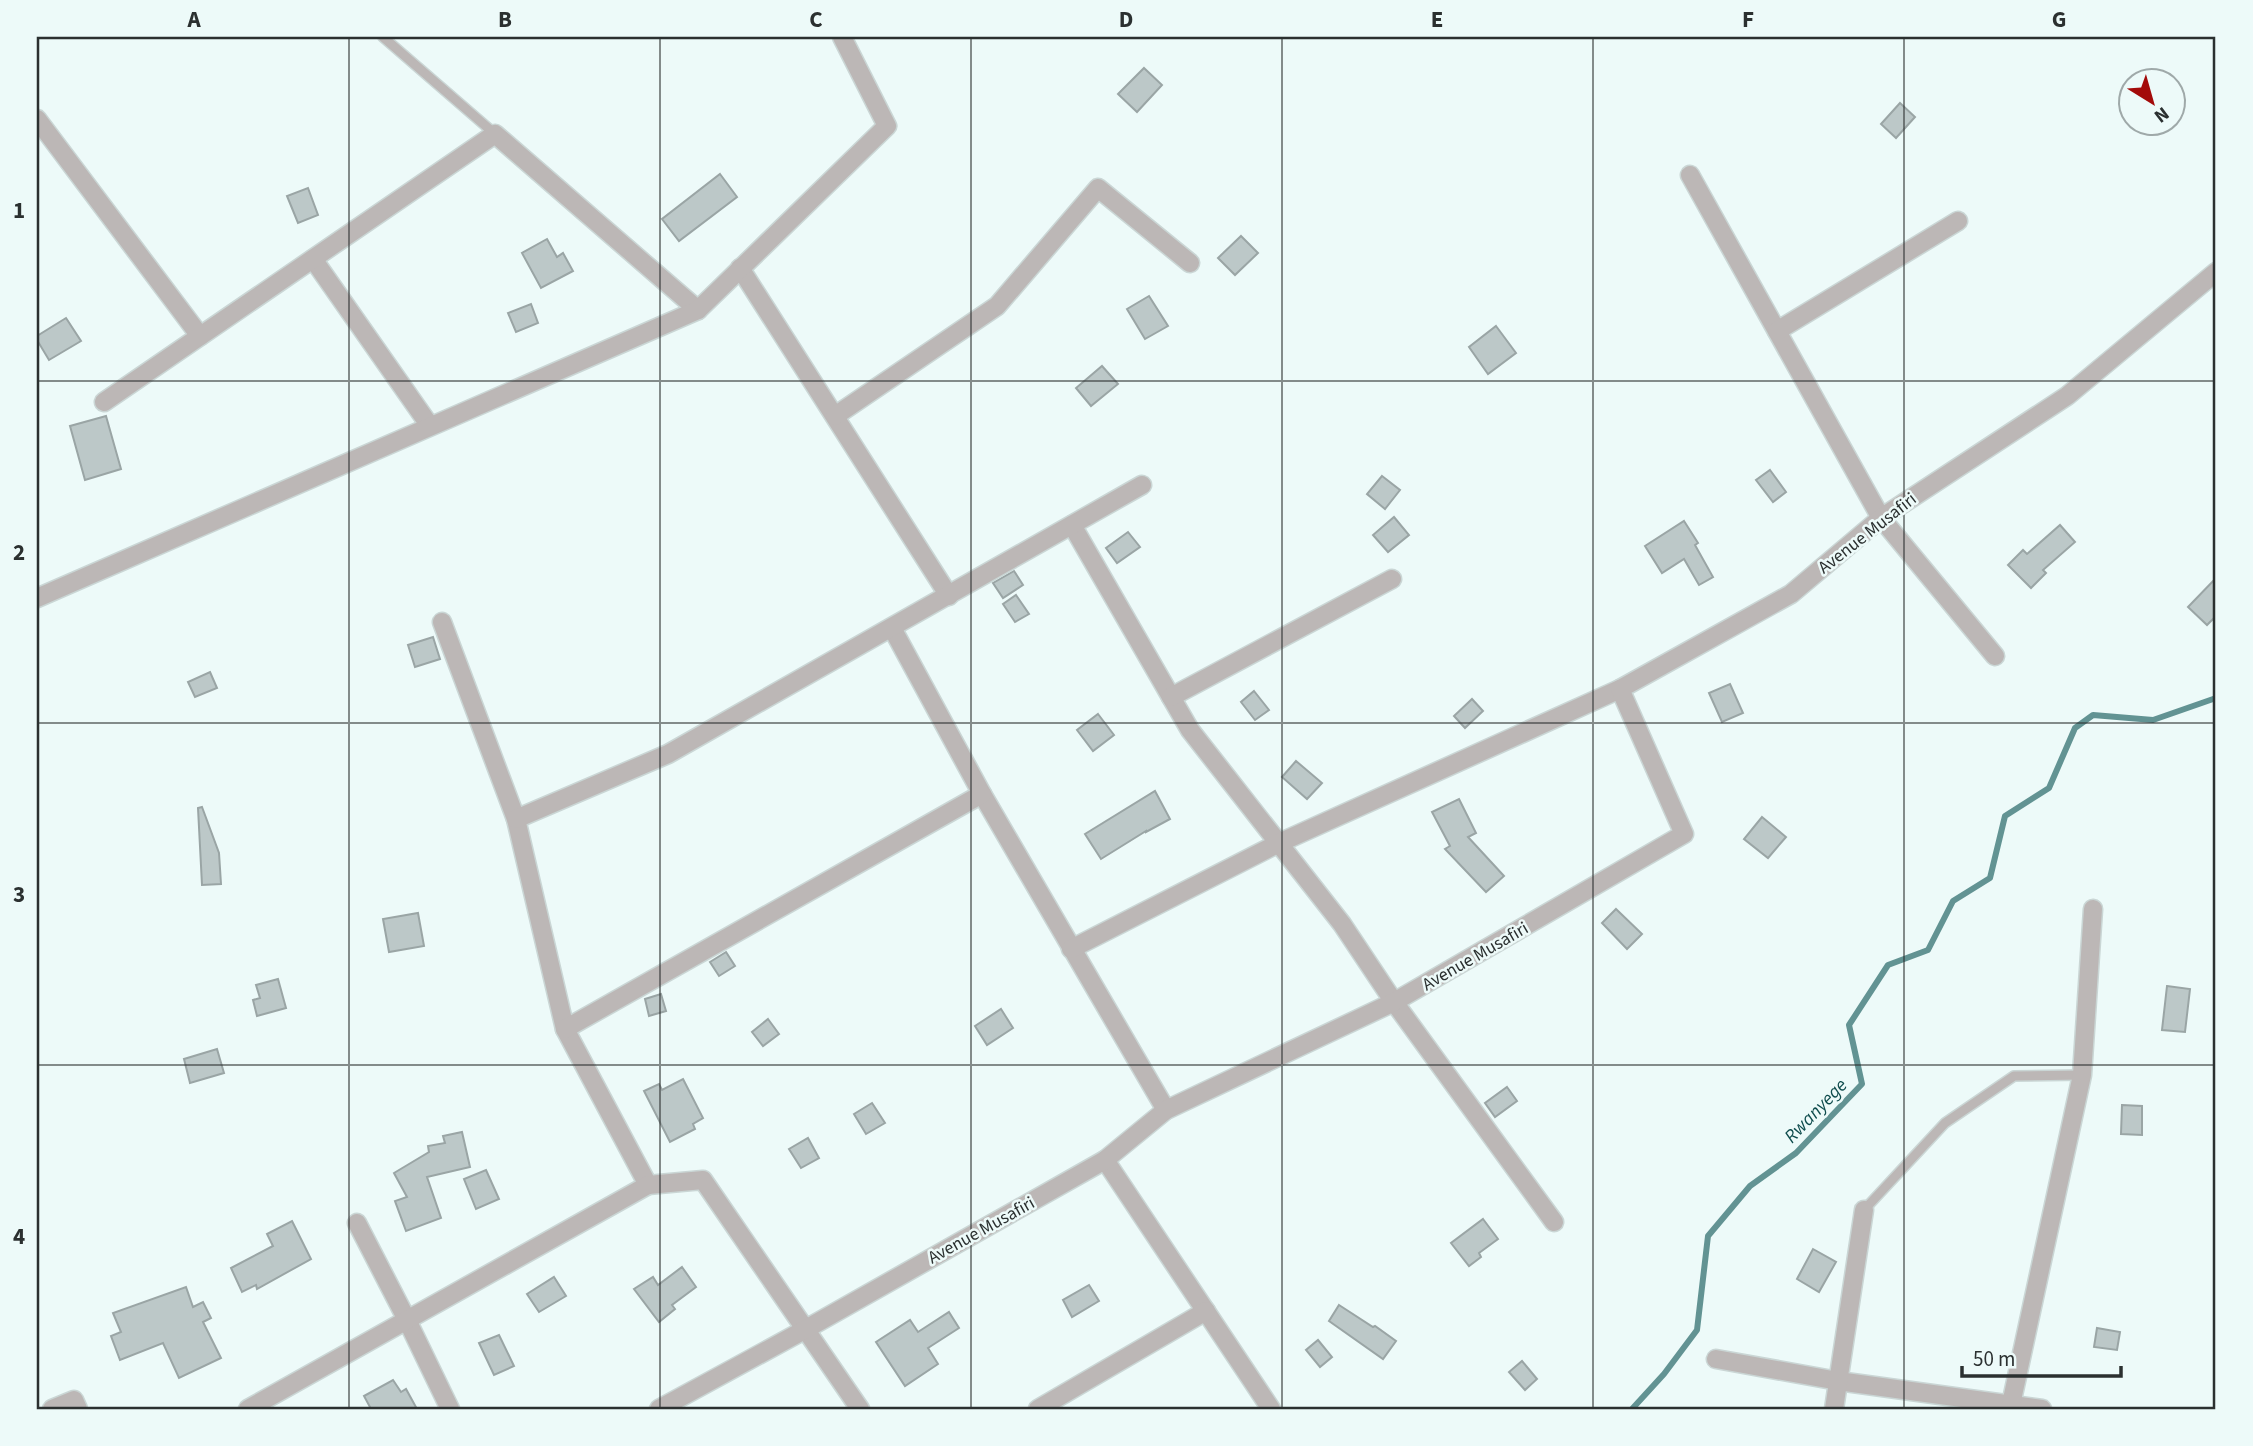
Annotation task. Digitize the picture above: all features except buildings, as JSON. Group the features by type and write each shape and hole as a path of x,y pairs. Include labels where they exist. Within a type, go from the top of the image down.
{"street":[{"path":"37,598 698,310 887,126 842,37"},
{"path":"37,118 200,336"},
{"path":"104,402 495,134 698,310"},
{"path":"1690,175 1881,518 1995,656"},
{"path":"835,416 997,306 1098,188 1190,263"},
{"path":"1777,331 1958,221"},
{"path":"313,259 430,426"},
{"path":"740,268 949,596"},
{"name":"Avenue Musafiri","path":"659,1409 1105,1160 1166,1110 1394,1002 1684,834 1620,689 1791,594 1881,518 2067,396 2216,272"},
{"path":"516,819 668,754 1142,485"},
{"path":"1072,525 1190,730 1342,924 1394,1002 1554,1222"},
{"path":"1171,697 1392,579"},
{"path":"442,622 516,819 565,1029 648,1185"},
{"path":"892,628 982,794 1166,1110"},
{"path":"1071,949 1279,843 1620,689"},
{"path":"565,1029 982,794"},
{"path":"2011,1407 2082,1075 2093,909"},
{"path":"1105,1160 1271,1409"},
{"path":"248,1409 648,1185 703,1180 860,1409"},
{"path":"1834,1409 1864,1210"},
{"path":"357,1223 450,1409"},
{"path":"1038,1409 1206,1311"},
{"path":"1716,1360 1838,1381 2011,1407 2042,1409"},
{"path":"52,1409 74,1400 78,1409"}],"lane":[{"path":"383,37 495,134"},
{"path":"1864,1210 1945,1123 2014,1076 2082,1075"}],"waterway":[{"name":"Rwanyege","path":"1632,1409 1664,1374 1697,1330 1708,1236 1750,1186 1796,1153 1862,1084 1849,1025 1888,965 1928,950 1953,901 1990,878 2005,816 2049,788 2075,728 2093,715 2153,720 2216,698"}]}
